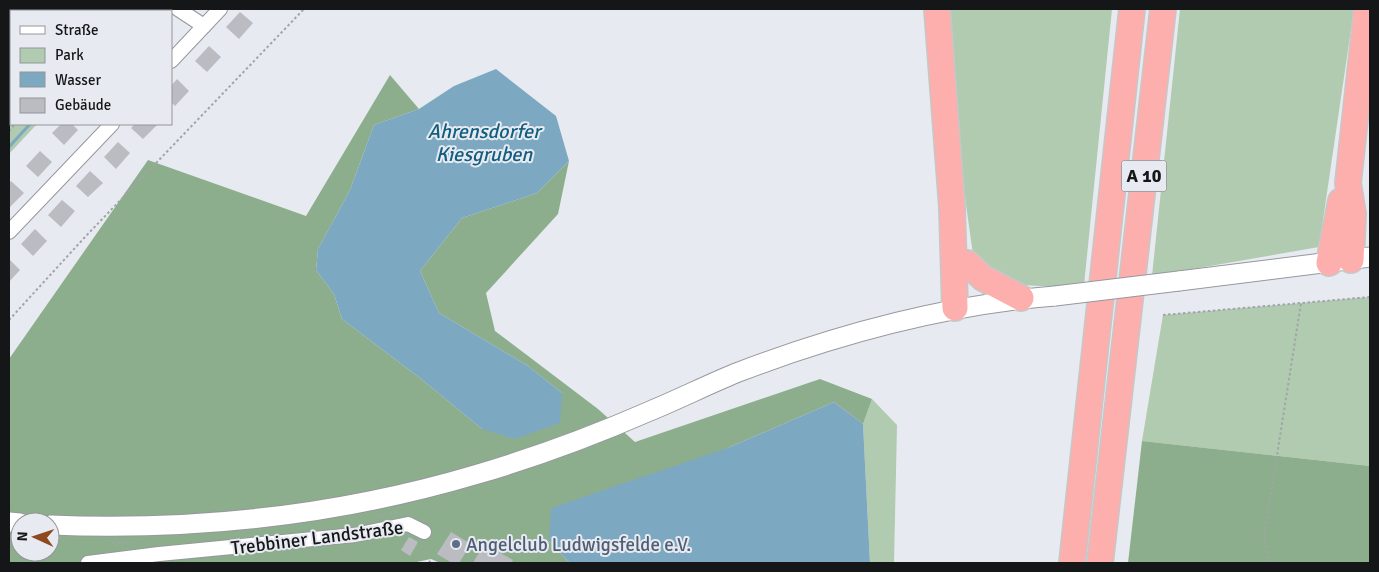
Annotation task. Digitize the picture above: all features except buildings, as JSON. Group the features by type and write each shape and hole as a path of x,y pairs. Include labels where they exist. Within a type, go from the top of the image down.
{"highway":[{"path":"937,9 952,207 962,307"},
{"path":"1126,9 1128,45"},
{"name":"A 10","path":"1072,563 1132,9"},
{"name":"A 10","path":"1100,563 1163,9"},
{"path":"1350,260 1340,204 1348,183 1367,9"},
{"path":"1348,183 1353,214 1350,260"},
{"path":"952,207 962,251 967,263 983,278 1021,298"},
{"path":"1353,214 1359,226 1370,239"},
{"path":"962,307 967,263"}],"main road":[{"path":"60,525 105,527 203,525 296,515 386,498 480,474 569,443 648,412 736,373 862,331 962,307 1021,298 1055,296 1350,260"}],"street":[{"path":"178,9 204,26"},
{"path":"172,60 220,9"},
{"path":"9,232 104,126"},
{"name":"Trebbiner Landstraße","path":"88,563 168,553 355,535 408,524 424,532"}],"path":[{"path":"9,320 85,237 304,9"},
{"path":"1163,315 1370,297"},
{"path":"1269,563 1264,538 1301,303"},
{"path":"429,563 431,559"}],"green space":[{"path":"949,9 1112,9 1084,285 1056,287 1007,284 974,262 960,161"},
{"path":"1180,9 1354,9 1319,247 1152,276"},
{"path":"390,75 419,109 374,125 350,190 318,249 316,270 334,294 342,319 420,378 482,429 562,393 528,366 439,313 420,271 462,218 537,193 569,161 558,214 486,293 495,331 598,409 635,442 820,379 872,399 863,424 834,402 730,447 549,541 570,563 440,563 431,559 412,563 9,563 9,359 148,160 306,216"},
{"path":"10,122 10,125 36,125 9,154"},
{"path":"1370,297 1370,466 1142,441 1163,315"},
{"path":"872,399 897,425 894,563 870,563 863,424"},
{"path":"1142,441 1370,466 1370,563 1128,563"}],"water":[{"name":"Ahrensdorfer Kiesgruben","path":"496,69 556,116 569,161 537,193 462,218 420,271 439,313 528,366 562,393 560,423 515,439 482,429 420,378 342,319 334,294 316,270 318,249 350,190 374,125 419,109 454,86"},
{"path":"834,402 863,424 870,563 570,563 549,541 551,508 730,447"}],"waterway":[{"path":"9,147 29,125"}],"place":[{"name":"Angelclub Ludwigsfelde e.V.","path":"456,544"}]}
